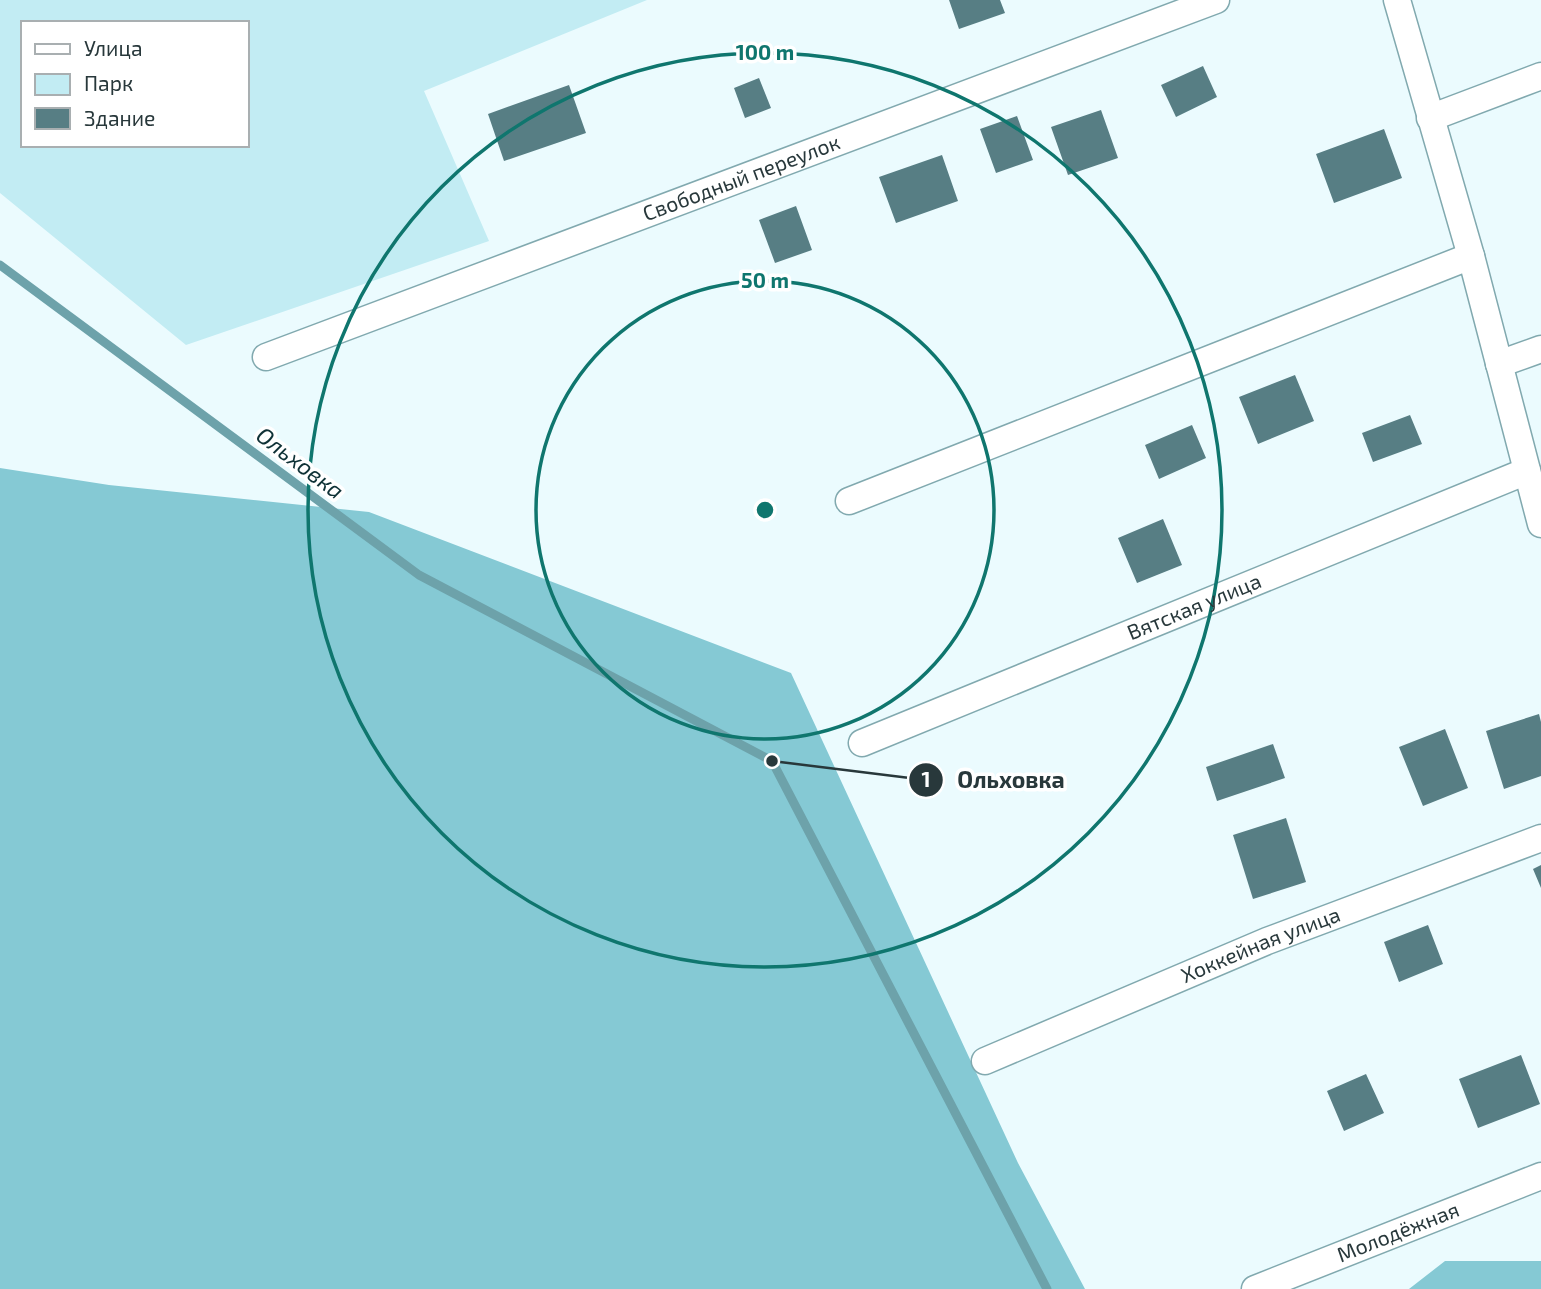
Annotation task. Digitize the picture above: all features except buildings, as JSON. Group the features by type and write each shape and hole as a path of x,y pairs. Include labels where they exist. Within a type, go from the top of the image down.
{"street":[{"name":"Свободный переулок","path":"266,356 1216,0"},
{"path":"1397,0 1471,256 1541,524"},
{"path":"1430,118 1541,76"},
{"path":"849,501 1471,256"},
{"path":"1499,364 1541,349"},
{"name":"Вятская улица","path":"862,743 1527,471"},
{"name":"Хоккейная улица","path":"985,1061 1267,941 1541,838"},
{"name":"Молодёжная","path":"1255,1289 1541,1176"}],"green space":[{"path":"0,0 647,0 424,91 489,241 186,345 0,193"}],"shaded area":[{"path":"0,468 109,485 369,512 791,673 1018,1163 1085,1289 0,1289"},
{"path":"1445,1261 1541,1261 1541,1289 1409,1289"}],"waterway":[{"name":"Ольховка","path":"0,265 419,575 772,761 1047,1289"}],"place":[{"name":"Ольховка","path":"772,761"}]}
